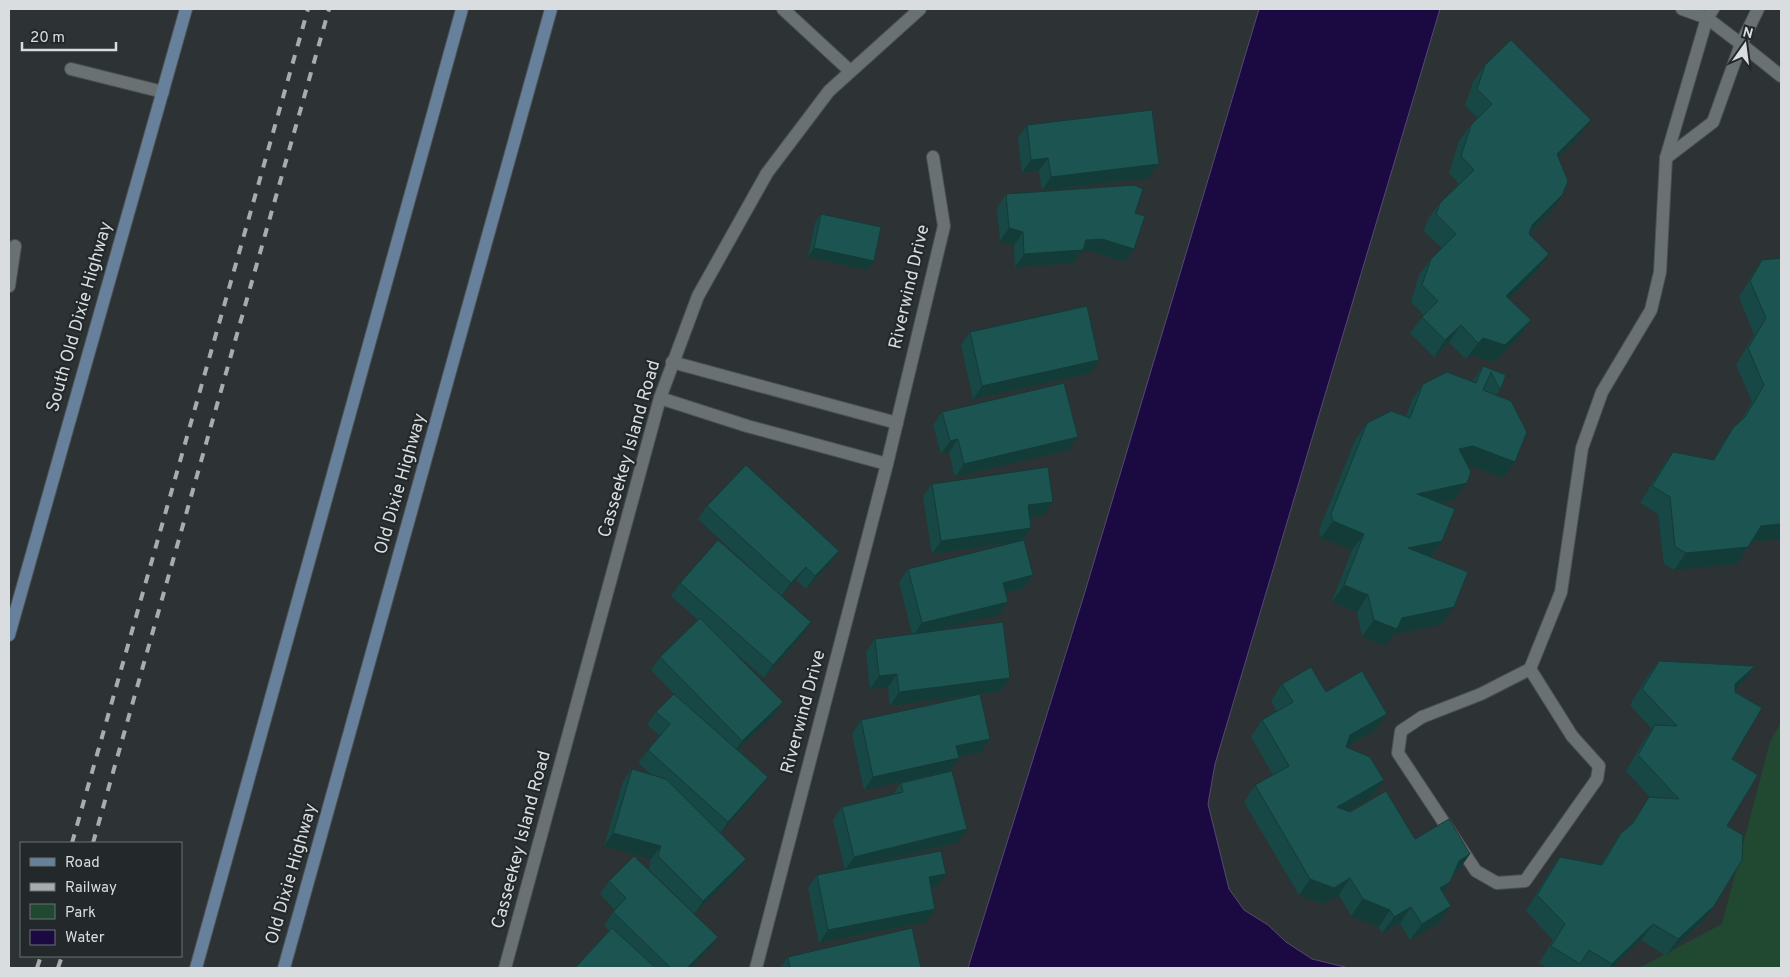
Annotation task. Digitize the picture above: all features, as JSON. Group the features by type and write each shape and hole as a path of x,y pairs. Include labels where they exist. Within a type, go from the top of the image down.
{"main road":[{"name":"South Old Dixie Highway","path":"9,635 186,9"},
{"path":"196,968 462,9"},
{"name":"Old Dixie Highway","path":"284,968 551,9"}],"street":[{"path":"783,9 849,70"},
{"name":"Casseekey Island Road","path":"505,968 660,398 698,296 767,173 829,90 849,70 920,9"},
{"path":"1682,9 1710,13 1741,44 1781,76"},
{"path":"1666,158 1713,122 1741,44 1758,9"},
{"path":"1530,669 1572,736 1599,766 1597,779 1524,881 1497,883 1476,871 1398,753 1401,731 1422,717 1481,694 1530,669 1561,592 1582,448 1602,392 1650,310 1660,272 1666,158 1710,13"},
{"path":"71,69 162,92"},
{"name":"Riverwind Drive","path":"756,968 887,464 944,226 933,157"},
{"path":"9,286 16,246"},
{"path":"672,362 897,423"},
{"path":"660,398 887,464"}],"green space":[{"path":"1781,722 1781,968 1639,968 1722,924 1770,742"}],"water":[{"path":"1259,9 1440,9 1215,764 1208,804 1229,889 1244,910 1268,925 1286,942 1312,959 1349,968 968,968 1084,595"}],"building":[{"path":"1511,40 1591,120 1557,154 1568,181 1563,194 1532,225 1529,234 1549,254 1506,296 1531,320 1505,345 1483,338 1478,343 1461,325 1445,340 1422,317 1438,301 1422,285 1431,259 1456,234 1436,214 1440,203 1474,170 1461,156 1471,125 1492,104 1477,89 1485,65"},
{"path":"1152,110 1159,164 1051,177 1048,158 1031,160 1027,125"},
{"path":"1134,185 1143,189 1135,213 1145,216 1134,249 1102,239 1086,240 1083,250 1024,254 1023,232 1009,228 1006,194"},
{"path":"821,214 881,227 874,261 814,248"},
{"path":"1781,258 1781,524 1761,526 1748,547 1686,553 1675,547 1670,497 1652,486 1673,452 1714,460 1733,428 1745,417 1764,385 1748,348 1766,318 1750,281 1762,260"},
{"path":"1087,306 1099,360 982,386 970,332"},
{"path":"1483,366 1506,375 1500,390 1491,372 1483,390 1511,401 1527,432 1515,462 1473,446 1459,449 1471,472 1467,483 1417,494 1455,509 1442,541 1408,548 1468,572 1454,607 1402,618 1397,629 1374,620 1368,595 1344,585 1364,534 1333,521 1331,514 1367,423 1391,411 1410,418 1423,384 1447,372 1476,383"},
{"path":"1064,383 1078,437 964,464 958,439 950,441 942,412"},
{"path":"746,465 839,551 815,576 806,567 791,583 707,506"},
{"path":"1048,467 1053,502 1028,505 1031,528 941,541 932,484"},
{"path":"718,540 811,622 773,665 680,583"},
{"path":"1024,540 1033,575 1003,583 1008,602 922,623 908,569"},
{"path":"700,618 783,702 742,741 660,657"},
{"path":"1003,622 1010,678 899,692 897,674 879,676 875,639"},
{"path":"1659,661 1755,666 1735,684 1735,692 1762,708 1732,759 1758,775 1727,826 1743,835 1742,860 1714,906 1678,939 1653,924 1612,964 1589,950 1580,964 1551,946 1565,924 1537,895 1560,857 1602,865 1621,833 1633,823 1649,797 1679,799 1638,755 1655,725 1677,726 1642,689"},
{"path":"1311,667 1326,692 1362,671 1387,714 1350,735 1346,747 1370,757 1384,780 1337,807 1350,812 1386,791 1415,839 1449,819 1470,854 1459,861 1450,882 1440,888 1451,906 1422,924 1411,907 1394,917 1390,910 1363,899 1350,878 1334,888 1310,879 1255,785 1289,766 1262,720 1293,702 1282,684"},
{"path":"674,694 768,777 728,822 648,750 670,724 656,712"},
{"path":"980,694 990,739 956,746 959,758 873,777 861,720"},
{"path":"632,769 666,779 746,859 703,901 658,856 661,846 613,833"},
{"path":"952,771 967,829 854,857 842,807 903,792 901,783"},
{"path":"941,851 946,874 929,877 935,909 828,930 817,875"},
{"path":"634,856 718,937 687,968 671,968 613,912 626,898 609,881"},
{"path":"612,928 656,968 575,968"},
{"path":"912,928 921,968 790,968 788,957"}],"railway":[{"path":"72,842 308,9"},
{"path":"93,842 329,9"},
{"path":"37,968 41,957"},
{"path":"58,968 62,957"}]}
